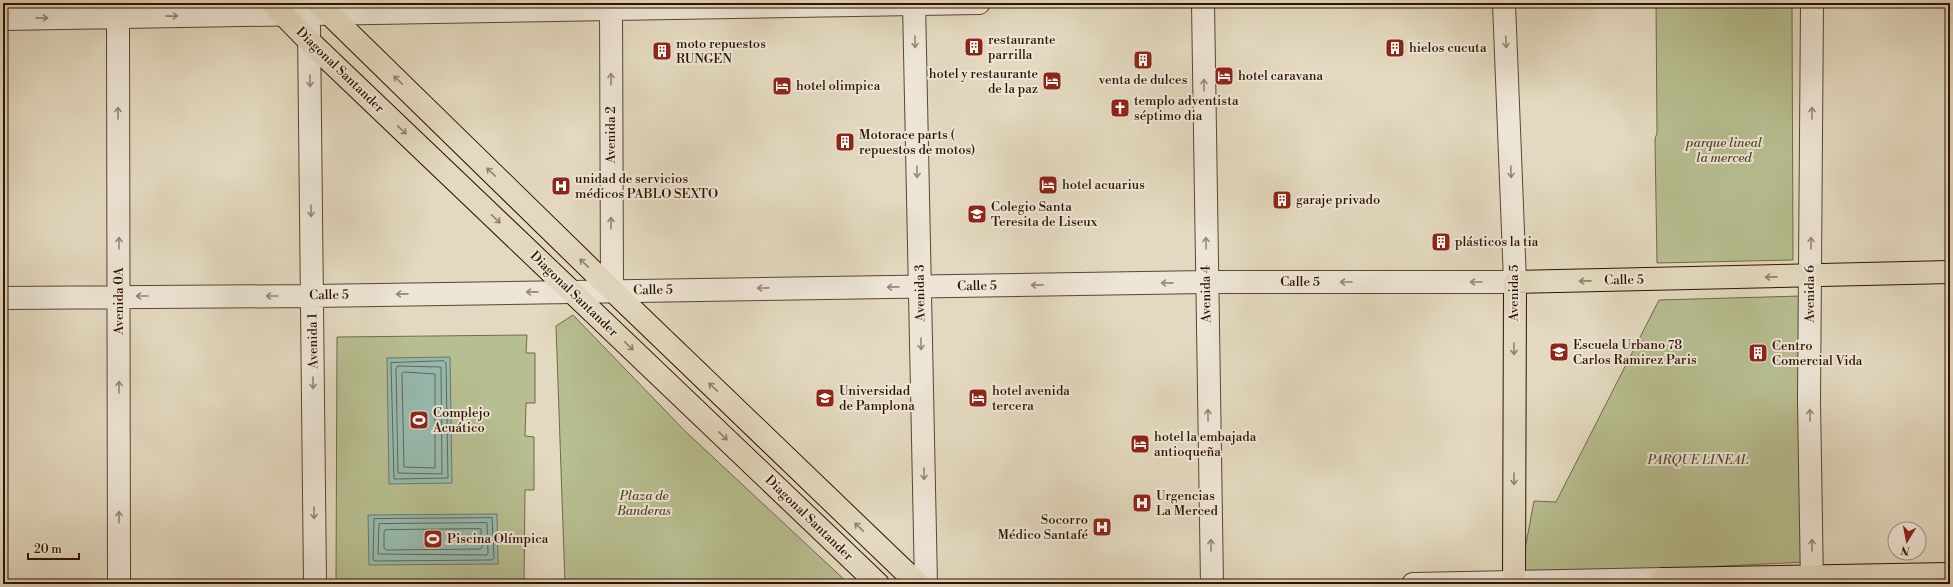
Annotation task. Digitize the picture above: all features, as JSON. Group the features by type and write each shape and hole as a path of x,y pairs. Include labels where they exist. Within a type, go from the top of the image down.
{"main road":[{"path":"316,8 918,584"},
{"name":"Diagonal Santander","path":"278,9 310,42 878,584"},
{"name":"Calle 5","path":"1515,282 1950,272"},
{"name":"Avenida 5","path":"1514,583 1515,282"},
{"path":"1662,581 1812,580 1950,574"}],"street":[{"path":"3,19 118,17 316,8 979,3"},
{"name":"Avenida 4","path":"1203,3 1206,282 1212,584"},
{"name":"Avenida 5","path":"1504,3 1515,282"},
{"name":"Avenida 6","path":"1812,3 1810,276 1812,580"},
{"name":"Avenida 3","path":"914,4 926,584"},
{"name":"Avenida 2","path":"611,6 612,290"},
{"name":"Avenida 1","path":"315,584 310,42 316,8"},
{"name":"Avenida 0A","path":"118,17 119,584"},
{"name":"Calle 5","path":"3,298 119,296 312,296 612,290 1206,282 1515,282"},
{"path":"1413,584 1662,581"}],"green space":[{"name":"parque lineal la merced","path":"1656,3 1792,3 1793,260 1657,263 1655,139 1657,133"},
{"name":"PARQUE LINEAL","path":"1802,296 1806,562 1520,576 1534,501 1556,502 1659,300"},
{"name":"Plaza de Banderas","path":"573,315 686,432 849,584 565,584 556,326"},
{"path":"527,335 526,353 535,353 535,403 526,403 525,436 534,437 534,490 525,490 524,584 336,584 337,337"}],"water":[{"name":"Complejo Acuático","path":"450,357 452,483 389,484 387,358"},
{"name":"Piscina Olímpica","path":"497,514 498,564 369,565 368,515"}],"place":[{"name":"restaurante parrilla","path":"974,47"},
{"name":"hielos cucuta","path":"1395,48"},
{"name":"moto repuestos RUNGEN","path":"662,51"},
{"name":"venta de dulces","path":"1143,60"},
{"name":"hotel caravana","path":"1224,76"},
{"name":"hotel y restaurante de la paz","path":"1052,81"},
{"name":"hotel olimpica","path":"782,86"},
{"name":"templo adventista séptimo dia","path":"1120,108"},
{"name":"Motorace parts ( repuestos de motos)","path":"845,142"},
{"name":"hotel acuarius","path":"1048,185"},
{"name":"unidad de servicios médicos PABLO SEXTO","path":"561,186"},
{"name":"garaje privado","path":"1282,200"},
{"name":"Colegio Santa Teresita de Liseux","path":"977,214"},
{"name":"plásticos la tia","path":"1441,242"},
{"name":"Escuela Urbano 78 Carlos Ramirez Paris","path":"1559,352"},
{"name":"Centro Comercial Vida","path":"1758,353"},
{"name":"Universidad de Pamplona","path":"825,398"},
{"name":"hotel avenida tercera","path":"978,398"},
{"name":"Complejo Acuático","path":"419,420"},
{"name":"hotel la embajada antioqueña","path":"1140,444"},
{"name":"Urgencias La Merced","path":"1142,503"},
{"name":"Socorro Médico Santafé","path":"1102,527"},
{"name":"Piscina Olímpica","path":"433,539"}]}
